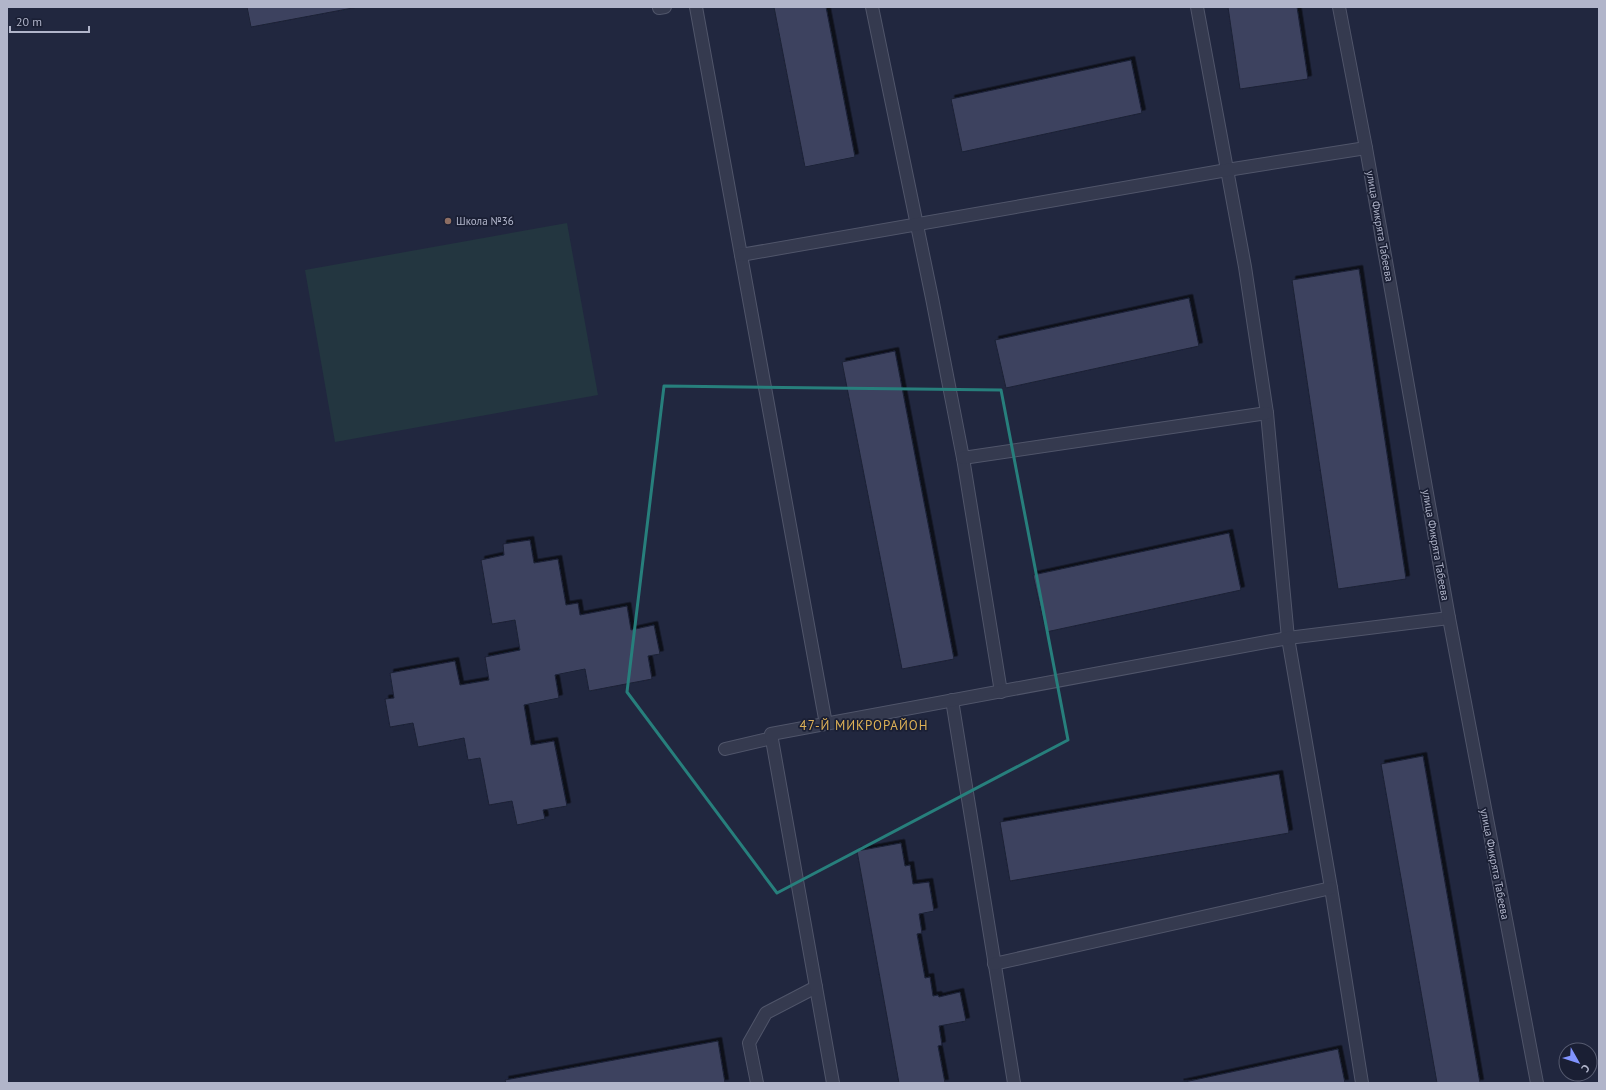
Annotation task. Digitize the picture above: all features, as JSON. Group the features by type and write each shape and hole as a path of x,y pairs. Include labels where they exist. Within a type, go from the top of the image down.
{"street":[{"path":"696,7 826,724"},
{"path":"872,7 963,458 1000,692"},
{"path":"1197,7 1245,266 1267,413 1288,638 1331,888 1362,1083"},
{"name":"улица Фикрята Табеева","path":"1339,7 1366,148 1449,618 1537,1083"},
{"path":"741,255 1227,170 1366,148"},
{"path":"963,458 1267,413"},
{"path":"833,1083 771,734 1288,638 1449,618"},
{"path":"952,700 1014,1083"},
{"path":"725,749 772,738"},
{"path":"994,964 1331,888"},
{"path":"757,1083 750,1043 766,1013 816,987"}],"highlighted area":[{"path":"664,386 1001,390 1068,740 777,893 627,692"}],"shaded area":[{"path":"567,223 598,395 335,442 305,270"}],"building":[{"path":"247,7 358,7 251,27"},
{"path":"774,7 826,7 855,157 805,167"},
{"path":"1228,7 1297,7 1308,79 1240,89"},
{"path":"1131,60 1142,113 962,152 951,99"},
{"path":"1359,269 1406,579 1338,589 1292,280"},
{"path":"1189,298 1199,346 1006,388 995,340"},
{"path":"895,351 954,659 902,669 842,362"},
{"path":"1229,533 1241,590 1046,632 1033,575"},
{"path":"530,540 534,563 558,559 566,605 578,603 580,615 627,606 631,630 654,625 660,654 648,656 652,679 589,691 585,669 555,675 559,698 524,705 531,745 554,741 567,806 543,810 545,819 517,825 512,801 489,805 480,758 468,760 464,738 418,747 413,723 390,727 385,699 394,698 390,673 455,661 460,685 489,680 485,657 520,650 515,620 492,624 481,560 504,555 503,544"},
{"path":"1423,756 1480,1083 1437,1083 1381,764"},
{"path":"1279,774 1289,833 1010,881 1000,822"},
{"path":"901,843 905,866 910,865 913,884 929,882 934,911 919,914 922,933 917,934 925,978 930,977 933,996 938,995 939,997 960,992 966,1021 939,1026 942,1045 938,1046 945,1083 899,1083 857,851"},
{"path":"718,1041 725,1083 506,1083 505,1080"},
{"path":"1338,1049 1345,1083 1180,1083"}],"place":[{"name":"Школа №36","path":"448,221"}],"district":[{"name":"47-Й МИКРОРАЙОН","path":"864,725"}]}
